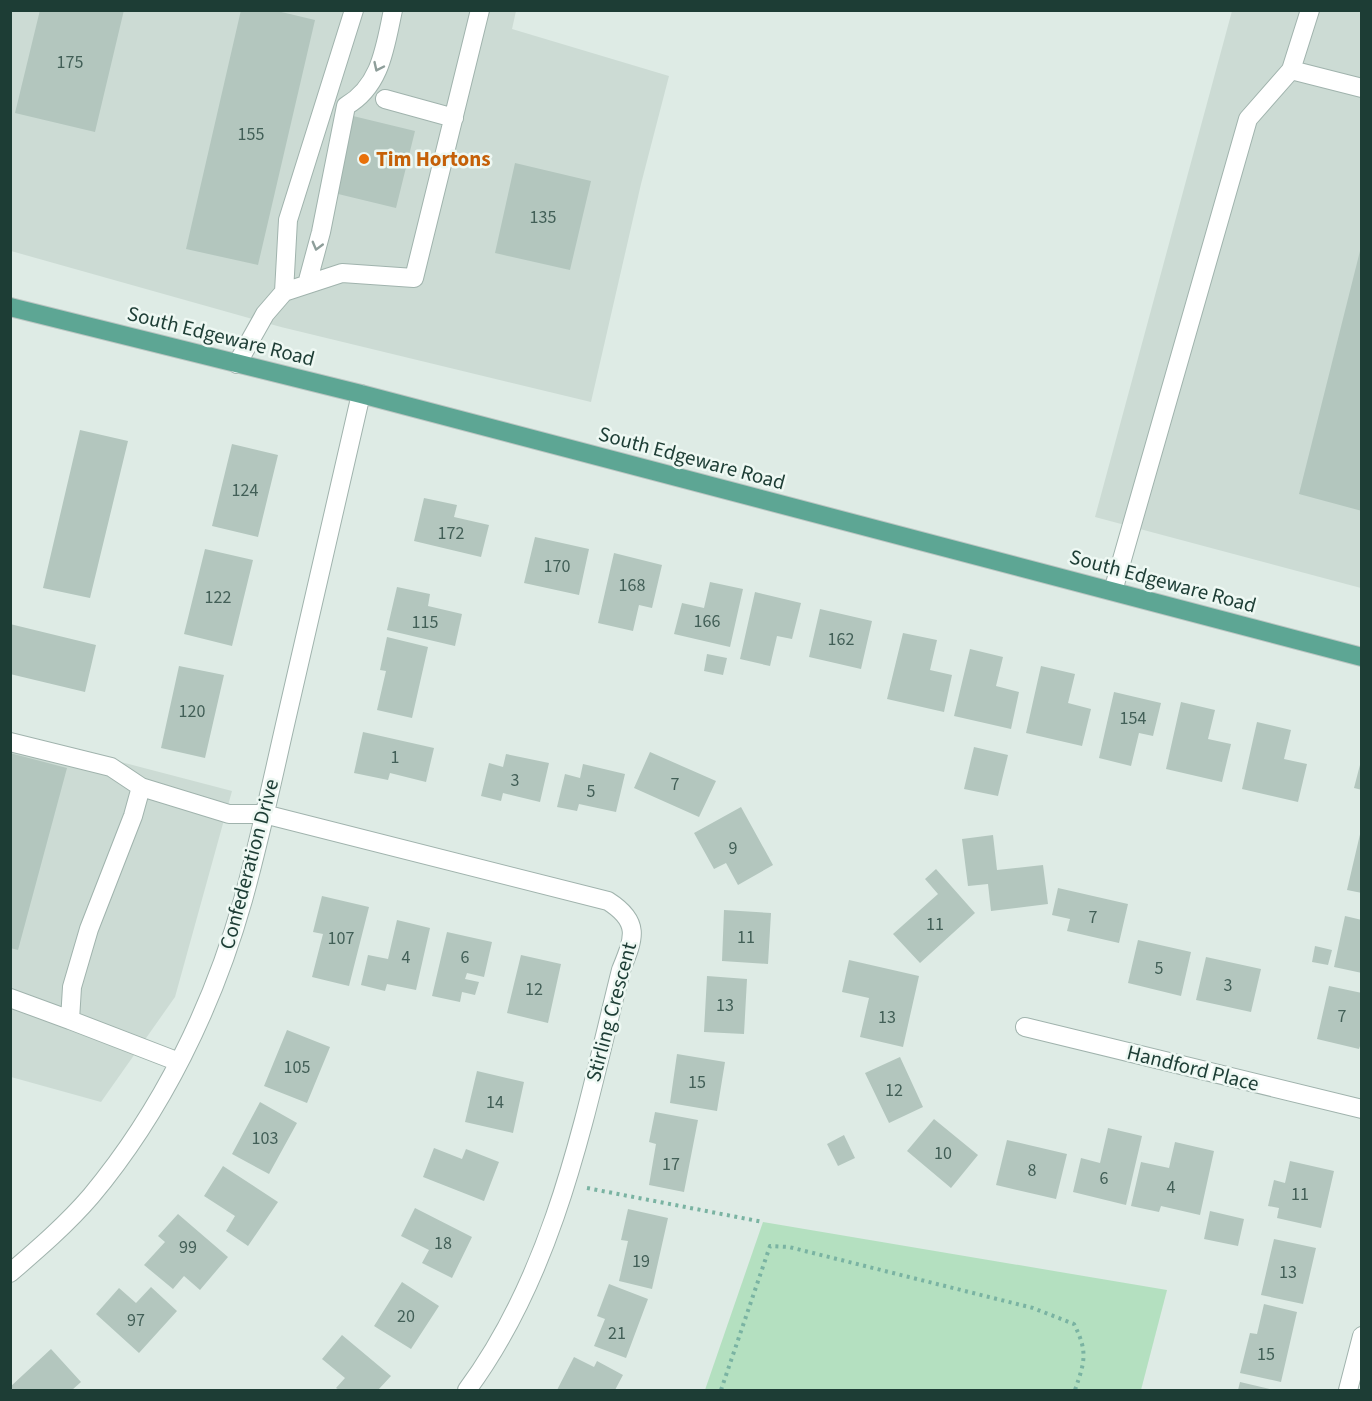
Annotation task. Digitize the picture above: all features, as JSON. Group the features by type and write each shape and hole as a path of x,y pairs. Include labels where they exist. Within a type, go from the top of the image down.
{"main road":[{"name":"South Edgeware Road","path":"10,307 361,394 1362,657"}],"street":[{"path":"284,292 288,220 354,10"},
{"path":"307,284 321,232 346,106 358,99 382,62 393,10"},
{"path":"237,363 265,315 284,292 342,273 414,278 480,10"},
{"path":"1113,591 1248,119 1291,70 1310,10"},
{"path":"1291,70 1362,88"},
{"path":"385,99 453,118"},
{"name":"Confederation Drive","path":"10,1273 49,1240 91,1196 132,1140 194,1034 213,987 243,901 361,394"},
{"name":"Stirling Crescent","path":"10,741 111,767 141,787 229,814 264,814 608,901 628,917 632,931 632,944 621,970 566,1182 539,1260 497,1345 467,1390"},
{"path":"70,1020 72,987 89,928 133,816 141,787"},
{"path":"10,998 179,1062"},
{"name":"Handford Place","path":"1026,1027 1362,1109"},
{"path":"1348,1390 1362,1336"}],"path":[{"path":"566,1182 763,1222"},
{"path":"721,1390 770,1246 789,1247 1034,1308 1074,1324 1084,1345 1082,1371 1075,1390"}],"shaded area":[{"path":"10,11 516,11 512,29 669,76 641,184 591,402 281,327 11,251"},
{"path":"1232,11 1361,11 1361,588 1095,517"},
{"path":"10,733 232,791 175,997 101,1102 11,1077"}],"green space":[{"path":"763,1222 1167,1290 1141,1390 705,1390"}],"building":[{"path":"40,10 124,10 95,132 15,113"},
{"path":"241,10 273,10 315,20 258,265 186,249"},
{"path":"353,116 415,131 396,208 334,193"},
{"path":"515,163 591,181 570,270 495,253"},
{"path":"1362,247 1362,511 1299,494"},
{"path":"80,430 128,441 90,598 43,588"},
{"path":"232,444 278,455 258,537 212,526"},
{"path":"424,498 457,505 454,517 489,525 481,557 414,541"},
{"path":"535,537 589,549 579,595 524,583"},
{"path":"205,549 253,560 232,646 184,634"},
{"path":"614,553 662,565 652,608 639,605 633,631 598,623"},
{"path":"710,582 743,589 730,647 674,634 682,603 704,608"},
{"path":"397,587 430,594 428,606 462,614 455,646 387,630"},
{"path":"755,592 801,603 792,639 777,636 770,666 740,659"},
{"path":"820,609 872,621 861,669 809,657"},
{"path":"10,624 96,645 85,692 10,674"},
{"path":"903,633 937,640 930,670 952,675 944,712 887,699"},
{"path":"387,637 428,647 412,718 377,710 386,671 380,670"},
{"path":"970,649 1003,657 996,686 1019,692 1011,729 954,716"},
{"path":"707,654 727,658 723,675 704,671"},
{"path":"179,666 224,675 205,758 161,748"},
{"path":"1041,666 1075,674 1068,703 1091,709 1082,746 1026,733"},
{"path":"1114,692 1161,703 1153,736 1139,733 1131,766 1099,758"},
{"path":"1181,702 1215,710 1208,739 1231,744 1222,782 1166,769"},
{"path":"1257,722 1291,730 1284,759 1307,764 1298,802 1242,789"},
{"path":"363,732 434,748 426,782 390,773 388,780 354,773"},
{"path":"974,747 1008,755 998,796 964,789"},
{"path":"650,752 716,781 699,817 634,788"},
{"path":"10,753 67,768 18,950 10,948"},
{"path":"506,754 549,763 540,802 503,793 501,801 481,796 489,763 503,767"},
{"path":"1362,761 1362,790 1354,788"},
{"path":"583,764 625,774 616,812 579,804 577,811 557,807 565,774 580,778"},
{"path":"741,807 773,865 738,885 726,863 714,869 694,833"},
{"path":"1362,830 1362,893 1347,890"},
{"path":"993,835 997,870 1043,865 1048,904 991,911 988,884 968,886 962,839"},
{"path":"936,869 975,913 920,963 893,934 938,894 925,879"},
{"path":"1058,888 1128,904 1119,943 1067,931 1070,919 1052,915"},
{"path":"322,896 369,907 349,986 312,977 323,934 313,932"},
{"path":"724,910 771,913 768,964 722,961"},
{"path":"1345,916 1362,920 1362,973 1334,967"},
{"path":"397,920 430,928 416,990 387,984 385,991 361,985 368,955 388,959"},
{"path":"447,932 492,942 484,977 467,973 465,979 479,982 475,995 462,992 460,1002 432,996"},
{"path":"1138,940 1191,952 1181,996 1128,983"},
{"path":"1315,946 1332,950 1328,965 1312,962"},
{"path":"521,955 561,964 548,1023 507,1013"},
{"path":"1206,957 1261,969 1251,1012 1196,1000"},
{"path":"849,960 919,976 903,1047 860,1037 869,998 842,992"},
{"path":"707,976 747,979 744,1034 704,1032"},
{"path":"1329,986 1362,993 1362,1040 1359,1049 1317,1039"},
{"path":"287,1030 330,1047 307,1103 264,1086"},
{"path":"677,1054 725,1062 717,1111 670,1103"},
{"path":"900,1057 923,1107 889,1123 865,1073"},
{"path":"477,1071 524,1082 513,1133 465,1122"},
{"path":"260,1102 297,1123 269,1174 232,1154"},
{"path":"655,1112 698,1120 684,1192 649,1185 656,1144 649,1142"},
{"path":"934,1119 978,1155 951,1188 907,1151"},
{"path":"1108,1128 1142,1136 1126,1205 1073,1192 1081,1158 1100,1163"},
{"path":"844,1135 855,1158 838,1166 827,1144"},
{"path":"1007,1140 1067,1154 1056,1199 996,1185"},
{"path":"1175,1142 1214,1151 1200,1215 1161,1206 1159,1212 1131,1206 1141,1162 1169,1168"},
{"path":"434,1148 462,1159 466,1149 499,1162 484,1201 423,1177"},
{"path":"1290,1161 1334,1171 1321,1228 1277,1218 1279,1208 1268,1206 1274,1180 1285,1183"},
{"path":"223,1166 278,1202 248,1246 226,1231 235,1216 204,1196"},
{"path":"415,1208 472,1237 452,1278 422,1263 429,1250 401,1236"},
{"path":"628,1209 668,1218 652,1289 619,1281 628,1241 621,1240"},
{"path":"1210,1211 1244,1219 1238,1246 1204,1239"},
{"path":"178,1214 228,1257 200,1290 184,1276 173,1289 144,1265 165,1242 158,1236"},
{"path":"1274,1239 1316,1248 1303,1304 1261,1295"},
{"path":"402,1282 439,1306 411,1349 374,1326"},
{"path":"609,1284 648,1299 626,1358 594,1346 605,1319 597,1316"},
{"path":"151,1287 177,1311 139,1353 96,1314 119,1288 136,1303"},
{"path":"1264,1304 1297,1312 1281,1382 1240,1373 1250,1333 1257,1334"},
{"path":"342,1335 391,1376 378,1390 339,1390 336,1388 345,1378 322,1359"},
{"path":"51,1349 81,1382 72,1390 10,1390 10,1387"},
{"path":"574,1357 594,1367 597,1361 623,1375 615,1390 557,1390"},
{"path":"1240,1382 1274,1390 1238,1390"}],"place":[{"name":"Tim Hortons","path":"364,159"}]}
